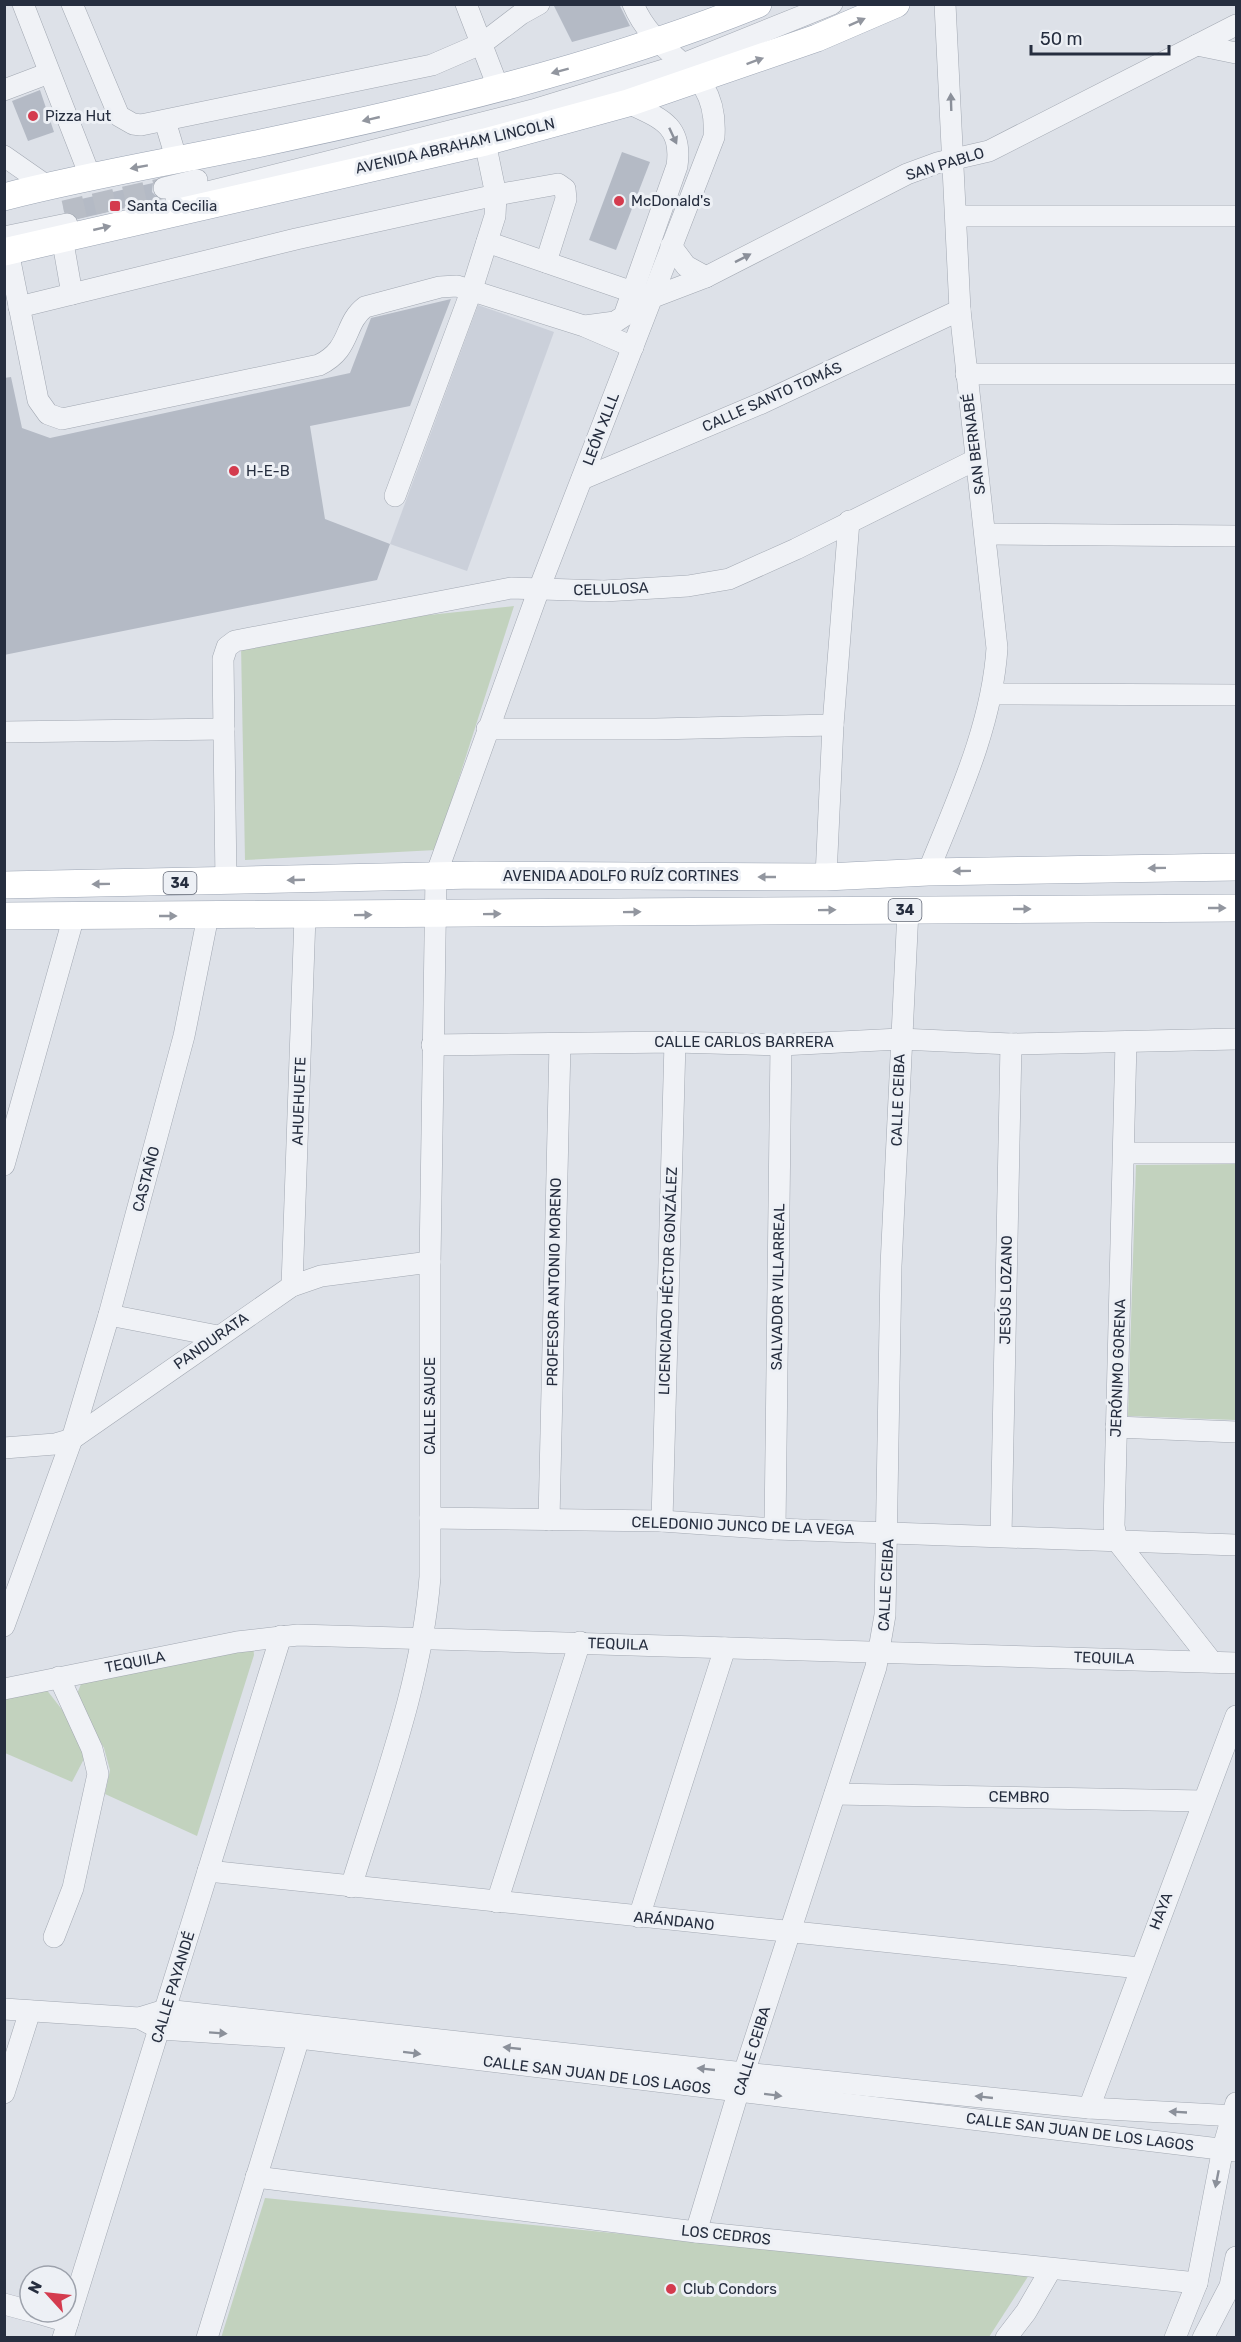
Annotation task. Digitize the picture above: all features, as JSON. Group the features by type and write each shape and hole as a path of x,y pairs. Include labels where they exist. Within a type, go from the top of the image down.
{"main road":[{"path":"4,198 90,176 177,161 326,130 498,87 678,61 758,4"},
{"name":"AVENIDA ABRAHAM LINCOLN","path":"6,247 64,224 485,142 628,103 678,61 835,32 896,4"},
{"name":"AVENIDA ADOLFO RUÍZ CORTINES","path":"4,885 226,882 436,875 826,877 928,872 1236,867"},
{"name":"34","path":"4,916 305,916 1236,908"}],"street":[{"path":"23,4 90,176"},
{"path":"72,4 119,116 133,124 165,121 432,65 483,43 521,14 539,4"},
{"path":"465,4 483,43 498,87"},
{"name":"LEÓN XLLL","path":"433,914 436,875 539,589 633,346 642,295 671,246 714,137 713,104 678,61 644,27 633,4"},
{"path":"678,61 795,4"},
{"path":"165,195 678,61 832,4"},
{"name":"SAN BERNABÉ","path":"928,872 957,801 992,694 997,648 960,310 945,4"},
{"name":"SAN PABLO","path":"642,295 706,277 907,174 989,151 1236,25"},
{"path":"1197,45 1236,53"},
{"path":"4,90 49,73"},
{"path":"585,326 620,319 642,295 678,156 674,134 667,124 628,103"},
{"path":"165,121 177,161"},
{"path":"395,496 472,289 495,216 496,195 485,142"},
{"path":"4,156 47,186"},
{"path":"19,307 296,239 554,184 565,189 566,199 546,262"},
{"path":"957,216 1236,216"},
{"path":"4,224 64,224 72,294"},
{"path":"487,242 642,295"},
{"path":"671,246 686,267 706,277"},
{"path":"6,247 38,400 48,414 62,419 319,365 335,356 346,341 357,315 365,307 440,287 472,289 585,326 633,346"},
{"name":"CALLE SANTO TOMÁS","path":"582,479 762,403 960,310"},
{"path":"966,374 1236,374"},
{"name":"CELULOSA","path":"224,729 223,659 227,647 240,639 493,591 539,589 594,591 709,584 749,572 975,460"},
{"path":"826,877 833,725 849,521"},
{"path":"986,534 1236,536"},
{"path":"992,694 1236,695"},
{"path":"487,729 656,729 833,725"},
{"path":"4,732 224,729 226,882"},
{"name":"CALLE CEIBA","path":"696,2232 789,1933 881,1652 885,1615 888,1531 891,1266 900,1039 908,910"},
{"name":"CALLE SAUCE","path":"351,1887 403,1714 422,1639 429,1588 429,1262 433,914"},
{"path":"4,1165 74,916"},
{"name":"CASTAÑO","path":"4,1626 72,1438 109,1316 186,1025 208,916"},
{"name":"AHUEHUETE","path":"292,1286 305,916"},
{"name":"CALLE CARLOS BARRERA","path":"432,1045 675,1042 781,1045 900,1039 1011,1044 1236,1039"},
{"name":"LICENCIADO HÉCTOR GONZÁLEZ","path":"662,1521 675,1042"},
{"name":"JERÓNIMO GORENA","path":"1117,1541 1113,1512 1126,1042"},
{"name":"PROFESOR ANTONIO MORENO","path":"549,1520 560,1044"},
{"name":"JESÚS LOZANO","path":"1001,1536 1011,1044"},
{"name":"SALVADOR VILLARREAL","path":"775,1529 781,1045"},
{"path":"1124,1153 1236,1153"},
{"name":"PANDURATA","path":"4,1448 55,1444 72,1438 292,1286 321,1276 429,1262"},
{"path":"109,1316 218,1336"},
{"path":"1116,1427 1236,1432"},
{"name":"CELEDONIO JUNCO DE LA VEGA","path":"430,1518 662,1521 775,1529 888,1531 1236,1545"},
{"path":"1117,1541 1212,1662"},
{"name":"TEQUILA","path":"4,1689 281,1636 580,1642 1236,1663"},
{"name":"CALLE PAYANDÉ","path":"66,2330 281,1636"},
{"path":"497,1902 580,1642"},
{"path":"639,1917 725,1648"},
{"path":"54,1937 73,1888 83,1834 97,1786 96,1760 59,1677"},
{"name":"HAYA","path":"1089,2108 1236,1716"},
{"name":"CEMBRO","path":"835,1794 1203,1801"},
{"name":"ARÁNDANO","path":"208,1871 1140,1968"},
{"name":"CALLE SAN JUAN DE LOS LAGOS","path":"4,2009 163,2019 742,2082 1230,2150"},
{"path":"4,2093 30,2011"},
{"name":"CALLE SAN JUAN DE LOS LAGOS","path":"163,2019 299,2038 742,2082 1089,2108 1235,2111"},
{"path":"207,2337 299,2038"},
{"path":"1175,2337 1197,2283 1230,2150 1235,2111"},
{"name":"LOS CEDROS","path":"256,2177 696,2232 1197,2283"},
{"path":"1203,2337 1233,2286 1236,2256"},
{"path":"1006,2337 1026,2312 1051,2269"}],"shaded area":[{"path":"478,305 554,332 467,571 390,544"}],"green space":[{"path":"514,606 436,850 245,860 241,645 343,624"},
{"path":"1236,1164 1236,1420 1128,1416 1136,1165"},
{"path":"253,1645 254,1655 197,1836 105,1794 110,1770 104,1748 75,1699 81,1684"},
{"path":"46,1689 70,1720 86,1755 72,1782 5,1753 4,1698"},
{"path":"265,2198 1029,2275 989,2337 221,2338"}],"building":[{"path":"619,4 630,26 572,42 554,6"},
{"name":"Pizza Hut","path":"40,90 54,132 28,141 12,101"},
{"name":"McDonald's","path":"622,152 650,162 616,250 589,240"},
{"path":"153,183 152,192 160,200 78,219 72,212 64,212 63,203"},
{"path":"451,299 410,406 310,426 325,519 390,544 377,580 4,655 4,378 11,377 22,428 50,438 350,373 371,318"}],"tunnel":[{"path":"64,211 164,188"}],"place":[{"name":"Pizza Hut","path":"33,116"},
{"name":"McDonald's","path":"619,201"},
{"name":"Santa Cecilia","path":"115,206"},
{"name":"H-E-B","path":"234,471"},
{"name":"Club Condors","path":"671,2289"}]}
